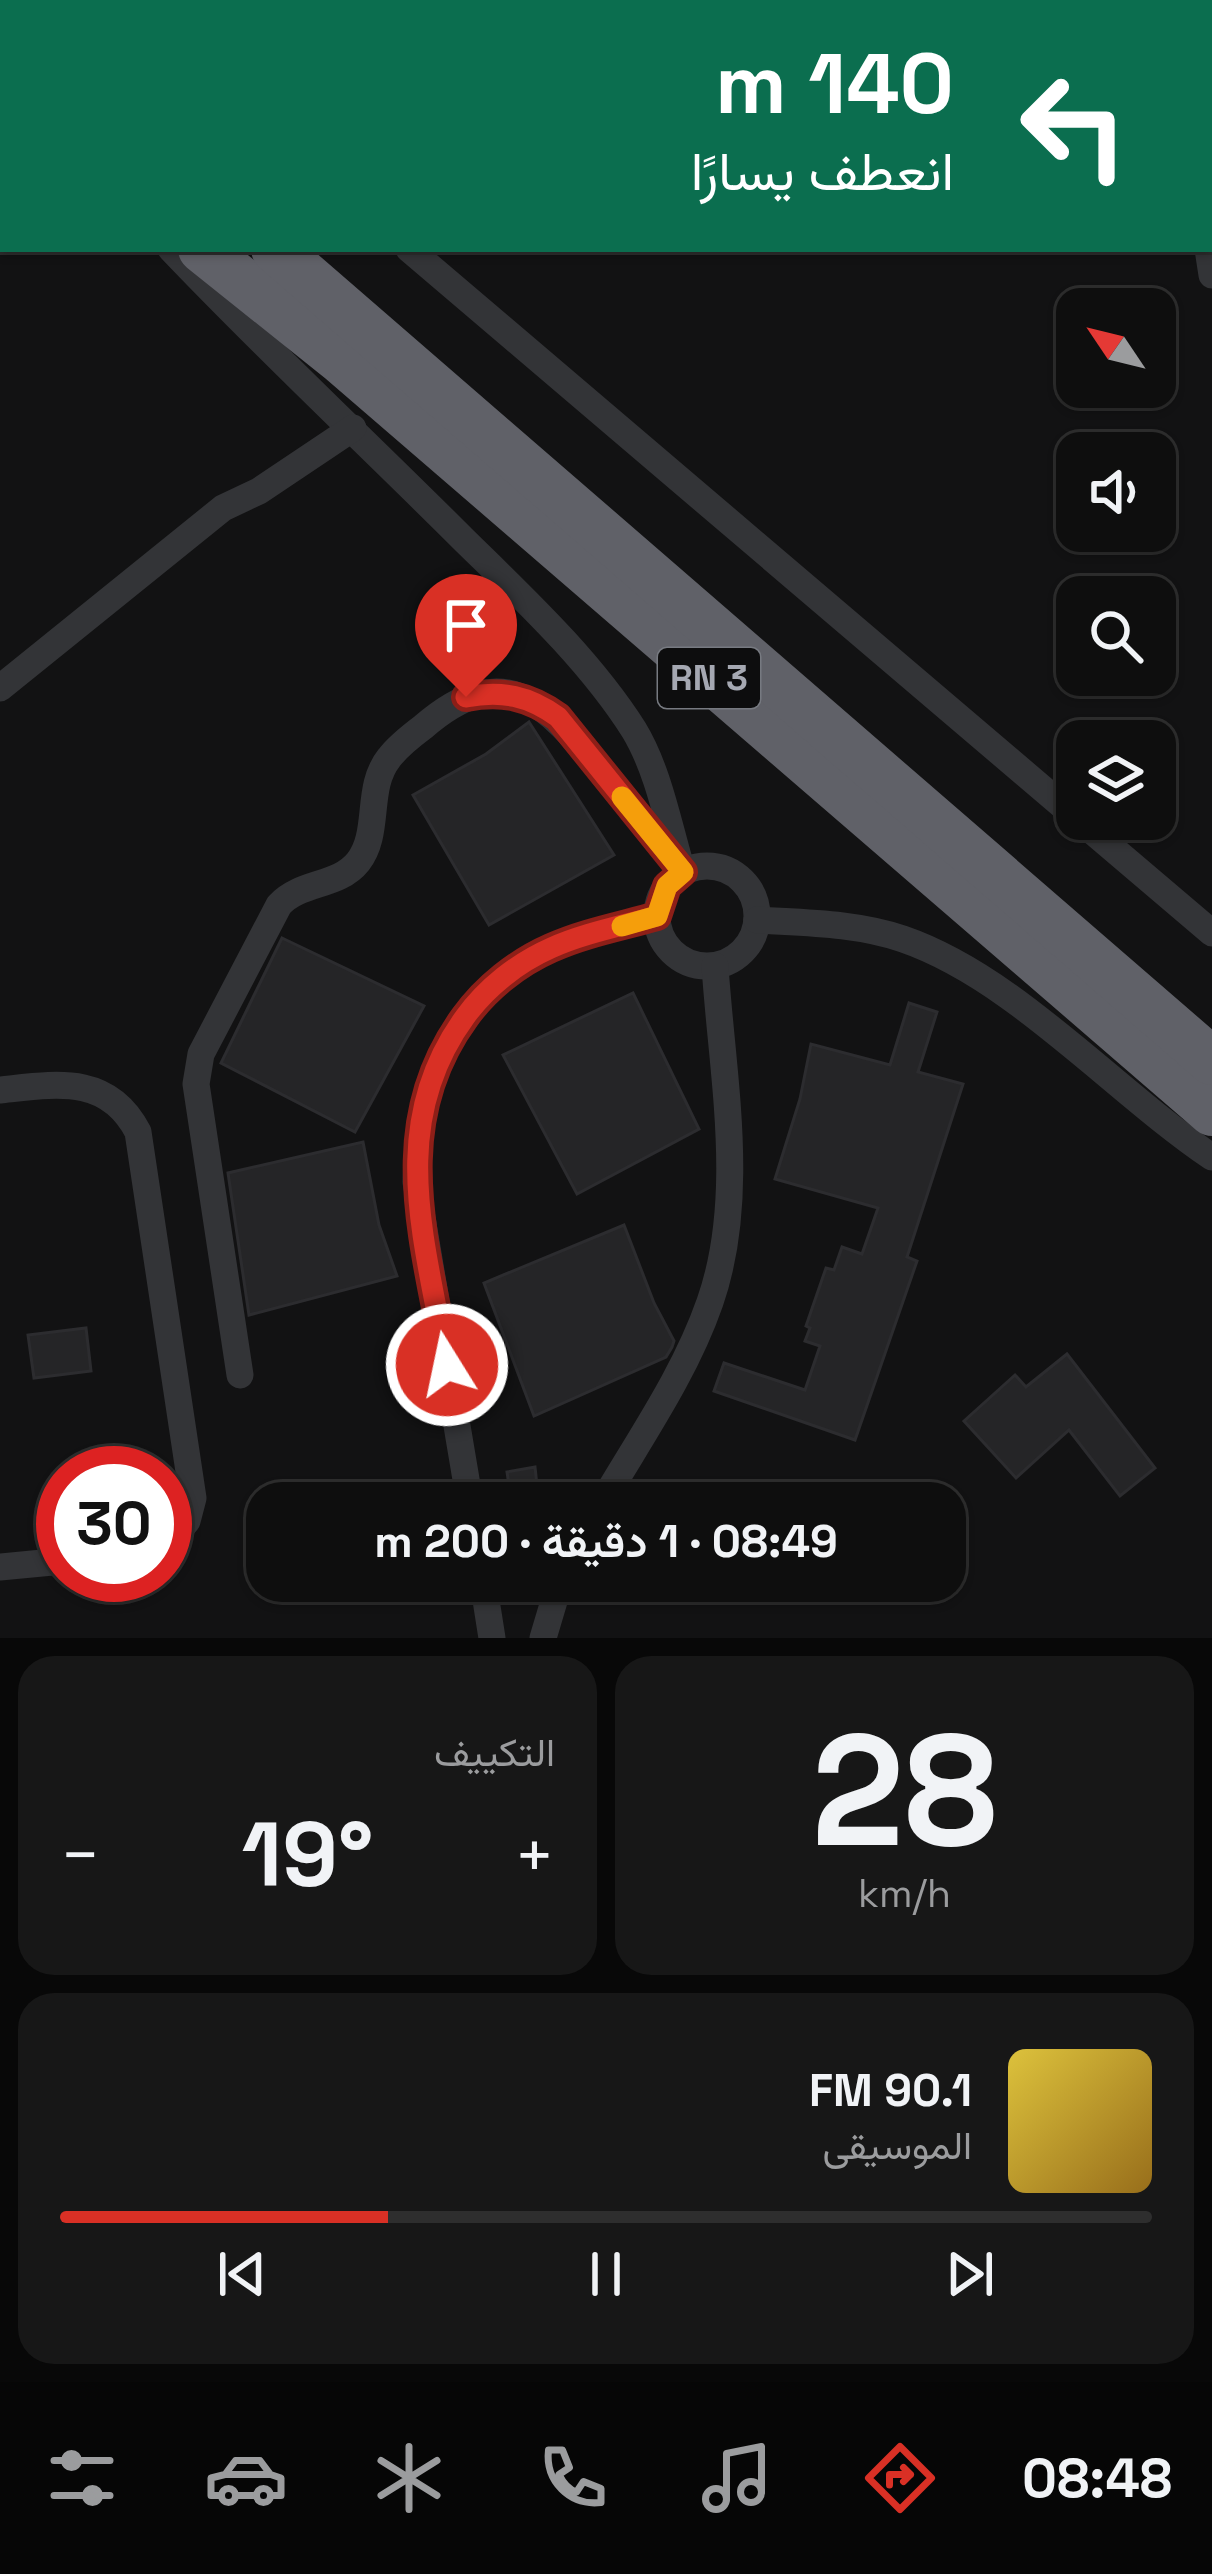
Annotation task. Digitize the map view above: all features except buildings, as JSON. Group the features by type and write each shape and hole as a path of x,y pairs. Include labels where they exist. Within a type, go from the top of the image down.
{"highway":[{"name":"RN 3","path":"206,252 342,361 1212,1112"},
{"name":"RN 3","path":"278,252 1212,1061"}],"street":[{"path":"174,252 298,382 353,428 532,609 636,733 683,872"},
{"path":"413,252 1056,799"},
{"path":"0,688 223,508 260,491 353,428"},
{"path":"240,1375 197,1115 201,1054 279,905 296,890 349,872 363,856 376,782 388,758 449,704 486,693 524,698 558,717 683,872"},
{"path":"1104,840 1212,933"},
{"path":"707,866 730,872 754,897 757,920 743,950 715,966 679,958 663,940 657,916 667,886 683,872 707,866"},
{"path":"466,1482 416,1182 416,1133 427,1087 446,1043 475,1004 510,972 551,948 657,916"},
{"path":"757,920 864,929 936,952 999,991 1212,1157"},
{"path":"614,1482 688,1356 711,1300 725,1245 730,1189 715,966"},
{"path":"0,1090 62,1083 94,1088 121,1105 138,1132 185,1446"},
{"path":"0,1567 36,1564"},
{"path":"486,1602 492,1638"},
{"path":"543,1638 553,1602"}],"slow traffic":[{"path":"622,797 683,872 667,886 657,916 622,926"}],"route":[{"path":"447,1365 416,1182 416,1133 427,1087 446,1043 475,1004 510,972 551,948 657,916 667,886 683,872 558,717 506,693 466,697"}]}
